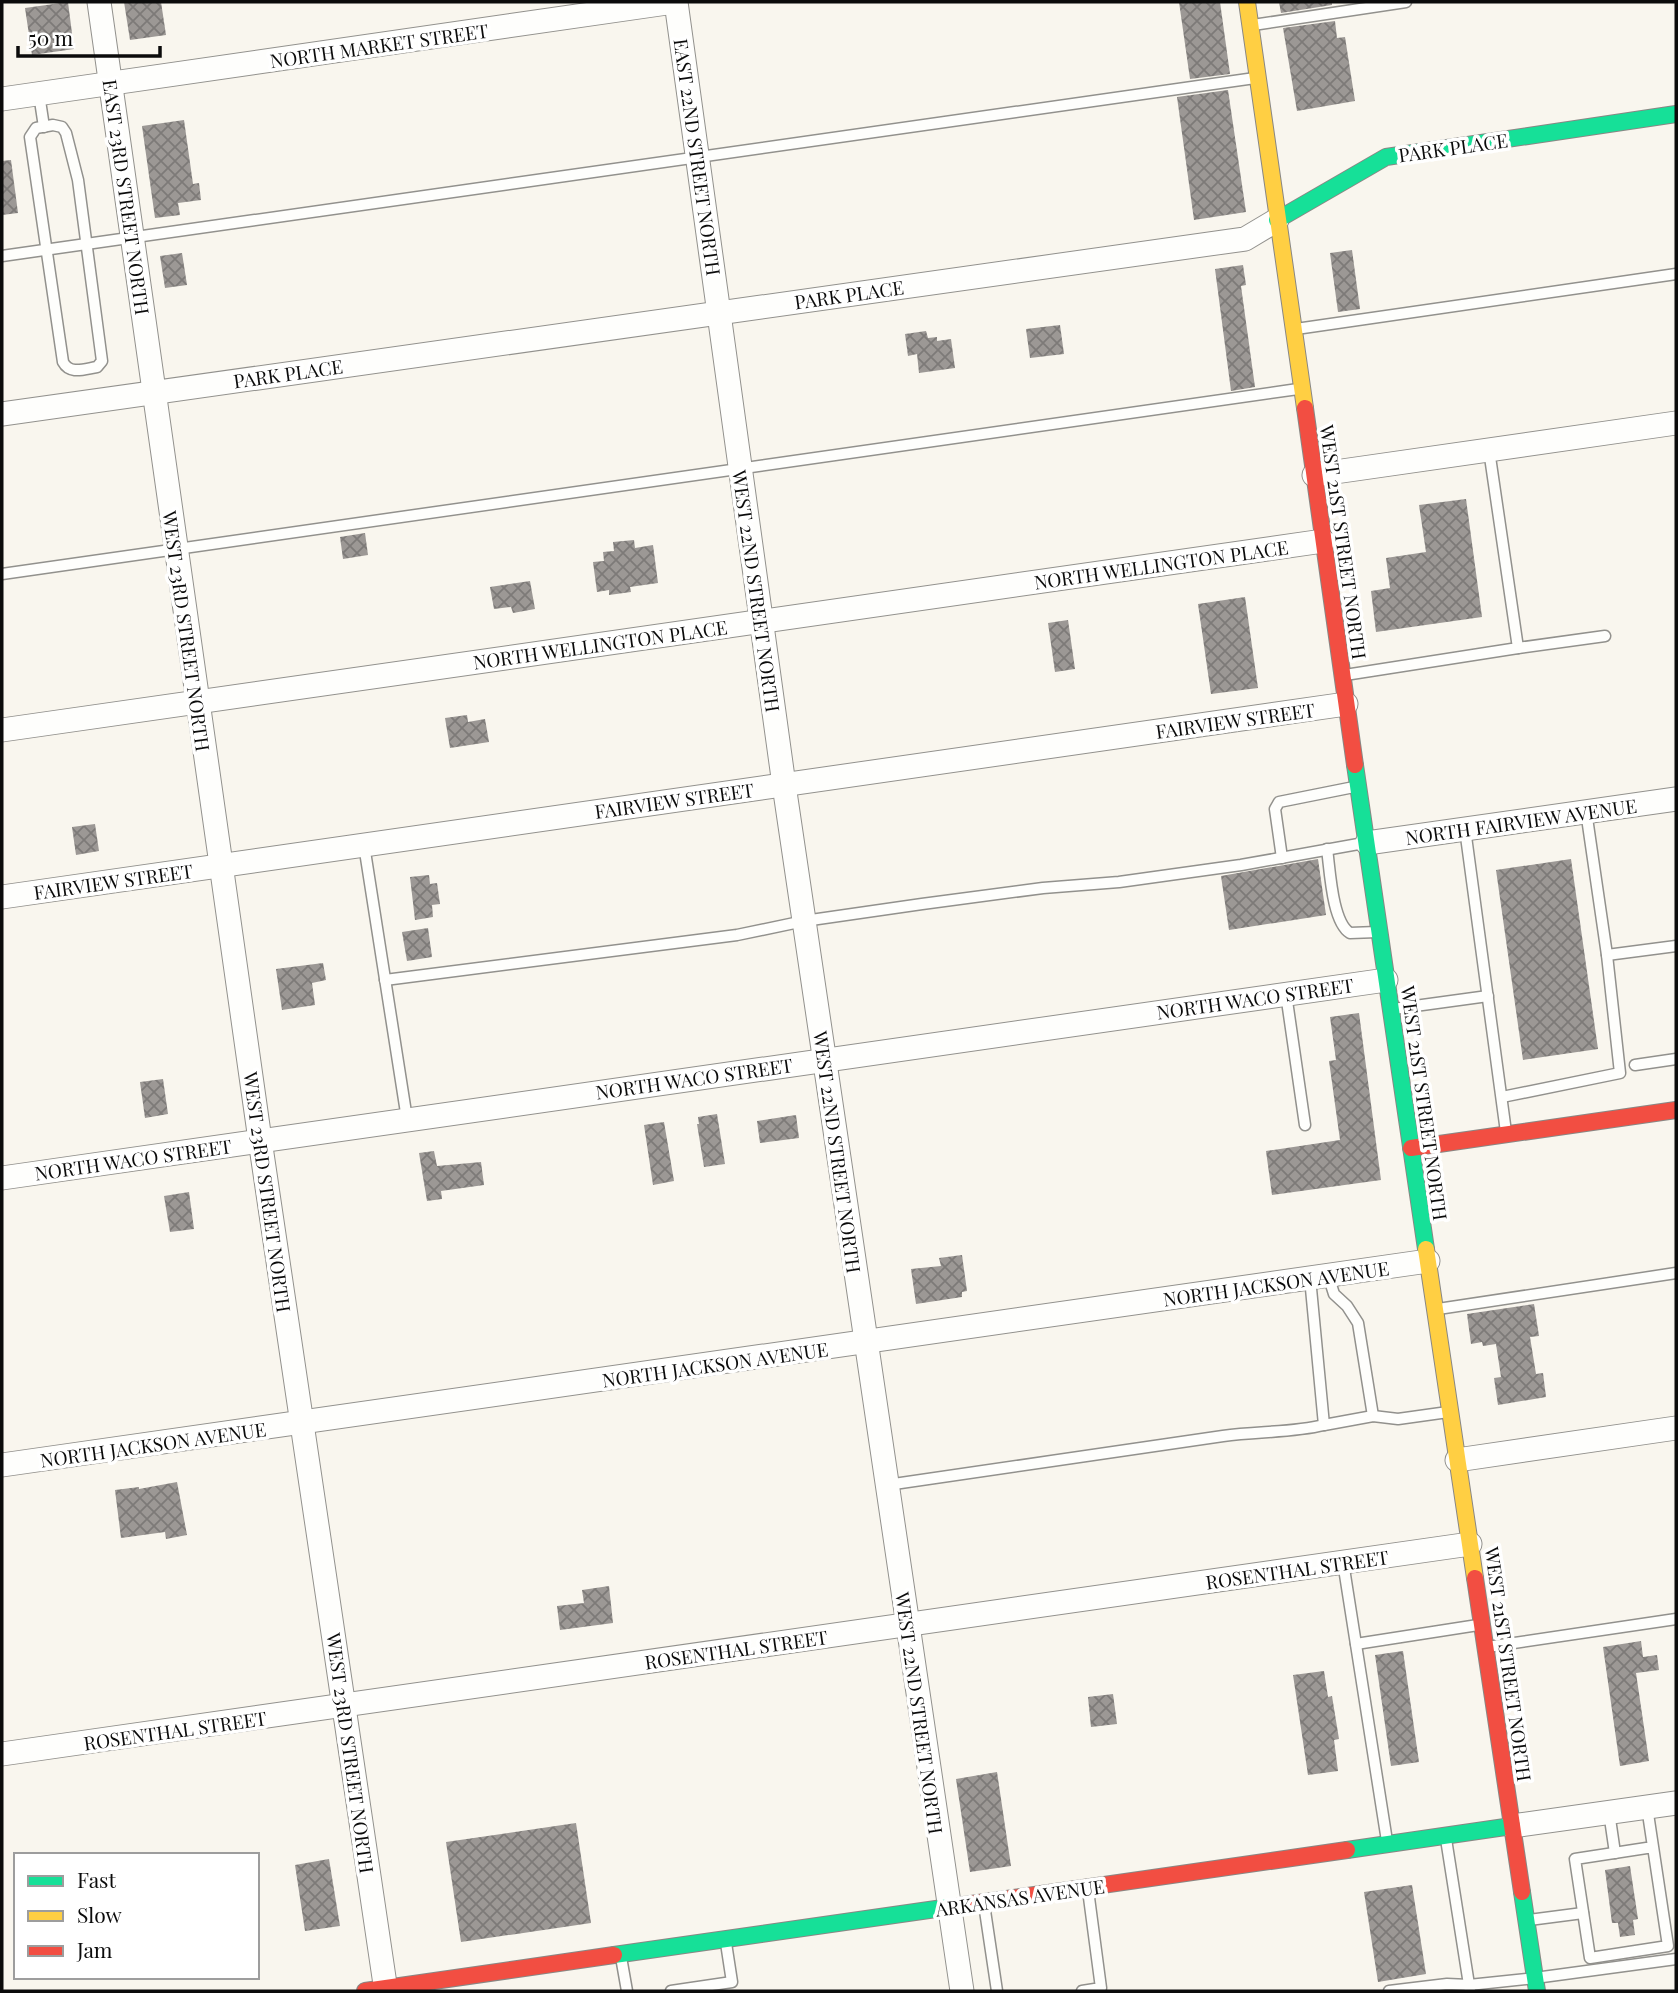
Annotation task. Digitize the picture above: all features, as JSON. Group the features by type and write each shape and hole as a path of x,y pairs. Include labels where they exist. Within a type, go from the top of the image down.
{"main road":[{"name":"WEST 21ST STREET NORTH","path":"1247,2 1390,1010 1536,1985"},
{"name":"PARK PLACE","path":"1277,220 1386,157 1676,114"},
{"path":"1411,1148 1676,1110"},
{"name":"ARKANSAS AVENUE","path":"379,1990 495,1977 621,1954 1512,1826"}],"street":[{"name":"EAST 23RD STREET NORTH","path":"99,2 154,393"},
{"name":"NORTH MARKET STREET","path":"2,99 675,2"},
{"name":"EAST 22ND STREET NORTH","path":"675,2 719,312"},
{"name":"PARK PLACE","path":"2,414 1245,239 1277,220"},
{"name":"WEST 22ND STREET NORTH","path":"719,312 784,785 962,1991"},
{"name":"WEST 23RD STREET NORTH","path":"154,393 220,866 344,1706 379,1990"},
{"path":"1314,475 1676,423"},
{"name":"NORTH WELLINGTON PLACE","path":"2,730 1323,541"},
{"name":"FAIRVIEW STREET","path":"2,897 1346,704"},
{"name":"NORTH FAIRVIEW AVENUE","path":"1367,843 1676,799"},
{"name":"NORTH WACO STREET","path":"2,1178 1386,980"},
{"name":"NORTH JACKSON AVENUE","path":"2,1465 1427,1261"},
{"path":"1457,1460 1676,1428"},
{"name":"ROSENTHAL STREET","path":"2,1754 1470,1544"},
{"name":"ARKANSAS AVENUE","path":"1512,1826 1676,1803"}],"lane":[{"path":"1251,25 1405,2"},
{"path":"2,256 1258,77"},
{"path":"39,94 44,127"},
{"path":"62,127 66,133 78,180 87,242 102,361 97,367 71,370 66,368 63,362 46,248 30,137 36,128 62,127"},
{"path":"1293,329 1676,274"},
{"path":"2,574 1301,389"},
{"path":"1489,450 1518,648"},
{"path":"1342,675 1605,636"},
{"path":"1282,858 1275,809 1279,802 1358,787"},
{"path":"1502,1097 1620,1073 1607,955 1586,811"},
{"path":"1465,829 1507,1134"},
{"path":"385,980 737,935 804,921 1043,888 1119,882 1367,843"},
{"path":"364,845 407,1119"},
{"path":"1327,849 1342,925 1350,933 1379,932"},
{"path":"1607,955 1676,946"},
{"path":"1286,994 1305,1125"},
{"path":"1390,1010 1488,996"},
{"path":"1635,1065 1676,1059"},
{"path":"1435,1310 1676,1273"},
{"path":"1319,1277 1347,1306 1358,1323 1373,1416"},
{"path":"1319,1277 1324,1425"},
{"path":"887,1485 1226,1436 1302,1430 1373,1416 1398,1419 1450,1412"},
{"path":"1343,1562 1388,1844"},
{"path":"1484,1647 1676,1619"},
{"path":"1356,1644 1480,1624"},
{"path":"1647,1807 1668,1946 1590,1958 1575,1859 1653,1847"},
{"path":"1609,1812 1615,1853"},
{"path":"1445,1836 1469,1988"},
{"path":"1082,1991 1101,1988 1088,1887"},
{"path":"984,1901 997,1991"},
{"path":"1526,1921 1583,1913"},
{"path":"671,1991 732,1982 726,1940"},
{"path":"621,1954 627,1991"},
{"path":"1389,1991 1447,1984 1469,1988 1536,1985 1676,1959"}],"building":[{"path":"68,2 74,49 32,55 25,8"},
{"path":"124,2 161,2 166,35 130,40"},
{"path":"1179,2 1220,2 1230,74 1190,79"},
{"path":"1279,2 1332,2 1332,5 1281,13"},
{"path":"1335,21 1337,38 1345,37 1355,101 1297,111 1283,28"},
{"path":"1228,90 1246,212 1194,220 1177,97"},
{"path":"184,120 193,184 199,183 201,200 178,203 180,215 155,218 142,126"},
{"path":"11,160 18,213 2,215 2,161"},
{"path":"1352,250 1360,309 1338,312 1330,253"},
{"path":"182,253 187,285 165,288 160,256"},
{"path":"1243,265 1246,285 1241,286 1255,387 1231,391 1215,269"},
{"path":"1060,325 1064,354 1030,358 1026,329"},
{"path":"926,331 928,338 937,337 937,341 951,339 955,368 919,373 917,354 908,356 905,334"},
{"path":"1466,499 1482,617 1376,632 1371,591 1390,588 1386,558 1426,552 1419,505"},
{"path":"365,533 368,555 343,559 340,537"},
{"path":"634,540 635,548 653,545 658,583 630,587 631,592 609,595 609,590 597,592 593,562 604,561 603,552 614,551 613,542"},
{"path":"530,581 535,609 513,613 511,607 494,609 490,587"},
{"path":"1245,597 1258,688 1211,694 1198,604"},
{"path":"1068,620 1075,669 1055,672 1048,623"},
{"path":"467,715 468,722 485,719 489,742 450,748 445,718"},
{"path":"95,824 99,851 76,855 72,827"},
{"path":"1318,859 1326,915 1229,930 1221,876"},
{"path":"1571,859 1598,1049 1523,1060 1496,870"},
{"path":"429,875 430,884 437,883 440,904 432,905 433,917 415,920 410,877"},
{"path":"428,928 432,957 407,961 402,932"},
{"path":"323,963 326,980 312,983 315,1005 282,1010 276,969"},
{"path":"1359,1013 1381,1180 1272,1195 1266,1151 1340,1140 1329,1061 1336,1060 1330,1017"},
{"path":"163,1079 168,1114 145,1118 140,1082"},
{"path":"717,1114 725,1164 704,1167 698,1117"},
{"path":"796,1115 799,1138 760,1143 757,1121"},
{"path":"664,1122 674,1181 653,1185 644,1125"},
{"path":"434,1151 437,1166 481,1162 484,1185 441,1191 442,1199 427,1201 419,1153"},
{"path":"189,1192 194,1229 170,1232 164,1196"},
{"path":"962,1255 967,1291 962,1292 962,1297 916,1304 911,1269 941,1266 939,1258"},
{"path":"1534,1304 1539,1336 1530,1337 1536,1374 1543,1373 1546,1397 1498,1405 1494,1378 1501,1377 1496,1344 1471,1344 1467,1314"},
{"path":"177,1482 187,1535 166,1539 165,1532 121,1538 115,1490"},
{"path":"609,1586 613,1623 560,1630 557,1606 584,1603 582,1590"},
{"path":"1641,1641 1643,1657 1657,1655 1659,1670 1636,1673 1649,1761 1620,1766 1603,1647"},
{"path":"1403,1651 1419,1762 1391,1766 1375,1655"},
{"path":"1324,1671 1328,1697 1332,1696 1339,1739 1334,1740 1338,1771 1308,1775 1293,1675"},
{"path":"1113,1694 1117,1724 1091,1727 1088,1697"},
{"path":"997,1772 1011,1866 970,1872 956,1779"},
{"path":"576,1823 591,1923 461,1942 446,1842"},
{"path":"329,1859 340,1926 305,1931 295,1865"},
{"path":"1630,1866 1638,1919 1633,1920 1635,1935 1620,1937 1618,1923 1612,1923 1605,1870"},
{"path":"1412,1885 1426,1974 1378,1982 1364,1892"}],"traffic: fast":[{"path":"1277,220 1386,157 1676,114"},
{"path":"1355,765 1426,1249"},
{"path":"1347,1850 1512,1826"},
{"path":"1522,1892 1537,1991"},
{"path":"614,1955 950,1907"}],"traffic: slow":[{"path":"1247,2 1305,408"},
{"path":"1426,1249 1475,1578"}],"traffic: jam":[{"path":"1305,408 1355,765"},
{"path":"1411,1148 1676,1110"},
{"path":"1475,1578 1522,1892"},
{"path":"950,1907 1347,1850"},
{"path":"365,1991 614,1955"}]}
